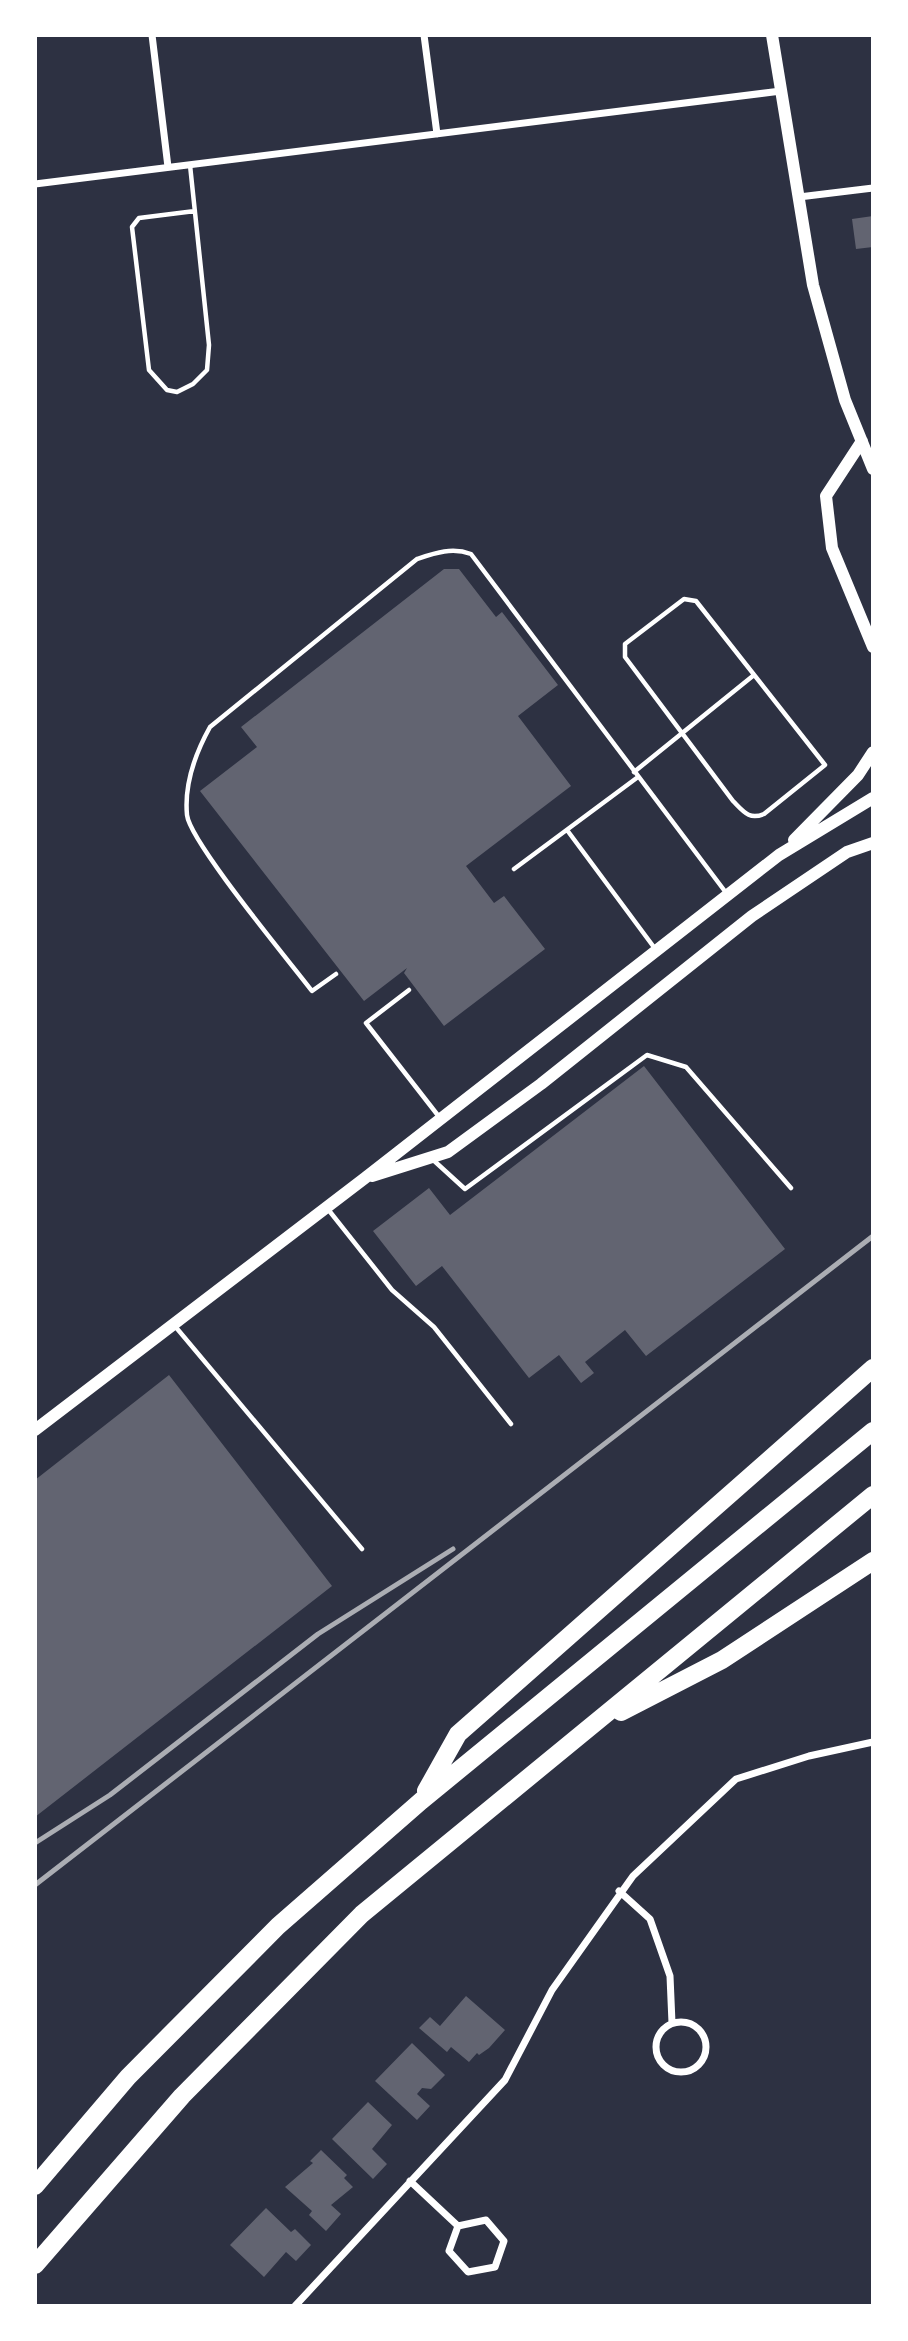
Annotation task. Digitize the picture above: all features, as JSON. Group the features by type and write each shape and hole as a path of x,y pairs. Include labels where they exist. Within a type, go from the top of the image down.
{"highway":[{"path":"421,1801 458,1734 873,1367"},
{"path":"35,2186 128,2077 278,1926 421,1801 873,1431"},
{"path":"35,2265 182,2096 362,1914 873,1495"},
{"path":"590,1728 722,1660 873,1561"}],"street":[{"path":"152,35 168,166"},
{"path":"425,35 436,134"},
{"path":"772,35 813,285 829,347 873,469"},
{"path":"35,184 781,91"},
{"path":"799,197 873,188"},
{"path":"862,441 826,496 832,548 873,646"},
{"path":"779,855 858,775 873,752"},
{"path":"35,1430 365,1178 779,855 873,798"},
{"path":"365,1178 448,1152 541,1084 752,916 847,852 873,843"},
{"path":"295,2306 505,2080 552,1990 619,1891 736,1779 809,1756 873,1742"},
{"path":"619,1891 650,1919 670,1976 672,2023"},
{"path":"672,2023 690,2023 703,2035 706,2052 697,2067 680,2073 664,2067 655,2052 658,2034 672,2023"},
{"path":"410,2181 458,2225"},
{"path":"486,2220 504,2241 495,2267 468,2272 449,2252 458,2225 486,2220"}],"lane":[{"path":"190,164 195,211 209,345 207,370 193,384 177,392 167,390 149,370 132,227 139,218 195,211"},
{"path":"336,974 312,990 236,893 192,829 187,816 189,777 197,751 210,727 416,558 451,550 471,554 728,895"},
{"path":"684,599 695,601 825,765 764,814 755,818 747,816 733,801 684,732 625,657 625,644 684,599"},
{"path":"514,869 567,830 754,675"},
{"path":"567,830 656,951"},
{"path":"409,990 366,1023 441,1119"},
{"path":"430,1158 465,1189 647,1055 686,1067 791,1188"},
{"path":"326,1207 392,1290 434,1327 511,1424"},
{"path":"173,1324 362,1549"}],"building":[{"path":"873,216 873,247 856,249 852,219"},
{"path":"444,569 459,569 496,617 502,612 558,685 518,716 571,786 466,866 494,903 504,896 545,949 444,1026 404,973 407,968 364,1001 200,791 257,747 241,727"},
{"path":"644,1066 785,1249 646,1356 625,1330 585,1362 594,1373 581,1383 559,1355 529,1378 442,1266 416,1286 373,1231 429,1188 450,1215"},
{"path":"169,1375 332,1586 35,1817 35,1480"},
{"path":"466,1996 505,2030 489,2048 479,2055 477,2053 469,2062 451,2047 447,2052 419,2028 430,2017 440,2026"},
{"path":"412,2043 445,2075 431,2089 422,2088 417,2094 430,2106 417,2120 375,2081"},
{"path":"368,2102 392,2125 372,2149 387,2164 373,2179 332,2139"},
{"path":"321,2150 347,2175 344,2178 353,2187 331,2205 341,2214 326,2231 309,2215 312,2211 285,2187 313,2163 310,2161"},
{"path":"266,2208 291,2232 295,2229 311,2245 296,2261 286,2252 264,2277 230,2245"}],"railway":[{"path":"35,1885 873,1236"},
{"path":"35,1843 110,1795 318,1634 453,1549"}]}
